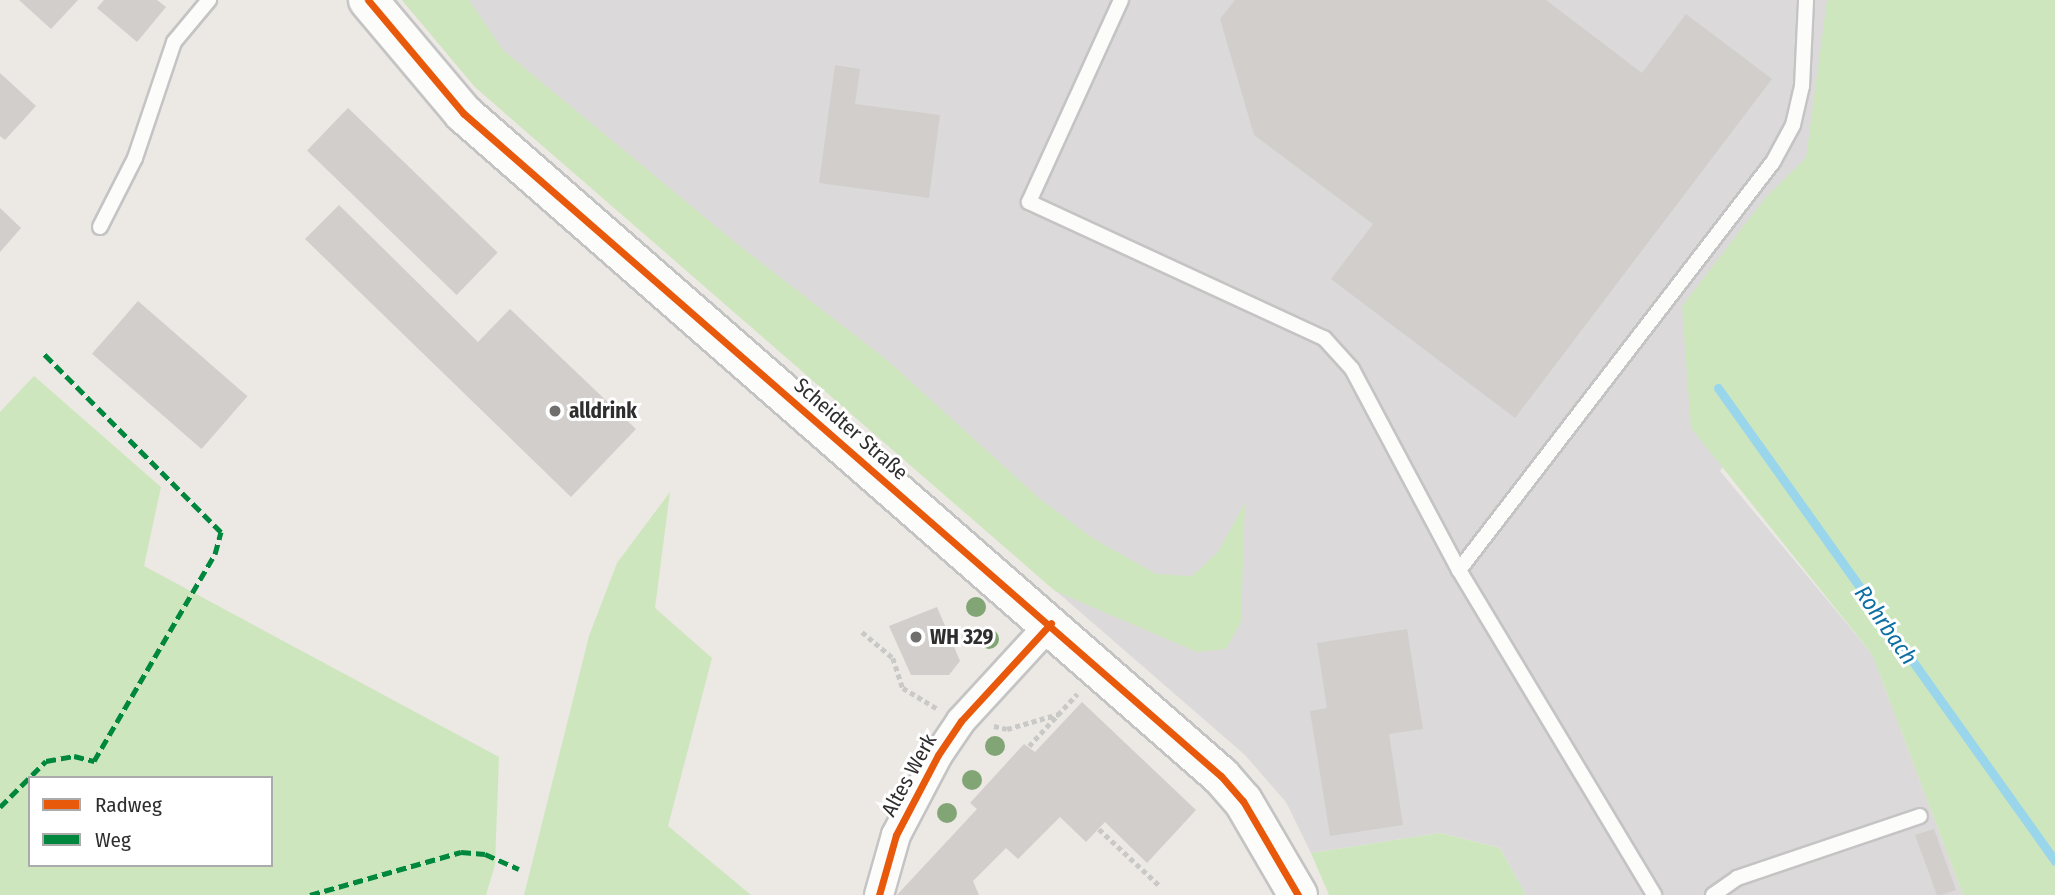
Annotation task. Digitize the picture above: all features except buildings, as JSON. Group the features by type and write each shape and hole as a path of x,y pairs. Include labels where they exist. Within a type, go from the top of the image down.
{"main road":[{"name":"Scheidter Straße","path":"368,0 463,113 1051,623 1221,775 1243,800 1298,895"}],"street":[{"name":"Altes Werk","path":"879,895 896,835 938,755 961,721 1051,623"}],"lane":[{"path":"100,227 135,158 174,42 209,0"},
{"path":"1121,0 1029,202 1324,338 1352,369 1395,442 1459,570 1654,895"},
{"path":"1459,570 1773,162 1793,125 1802,86 1806,0"},
{"path":"1713,895 1737,878 1920,816"}],"path":[{"path":"1029,746 1052,722"},
{"path":"1099,829 1160,886"}],"shaded area":[{"path":"402,0 2055,0 1720,471 1872,654 1963,895 1526,895 1500,848 1440,833 1311,853 1286,802 1245,755 475,87"}],"green space":[{"path":"402,0 469,0 503,50 736,243 887,360 1040,499 1094,539 1156,574 1192,576 1218,552 1245,503 1241,622 1226,649 1197,652 1055,591 475,87"},
{"path":"1827,0 2055,0 2055,895 1963,895 1872,654 1691,428 1682,306 1766,197 1806,158"},
{"path":"34,376 161,487 144,566 499,757 495,865 486,895 0,895 0,412"},
{"path":"670,492 655,608 712,658 668,826 751,895 524,895 589,636 617,563"},
{"path":"1440,833 1500,848 1526,895 1329,895 1311,853"}],"waterway":[{"name":"Rohrbach","path":"1718,388 2055,861"}],"marked path":[{"path":"31,776 46,761 74,756 94,761 215,554 221,532 43,353"},
{"path":"0,807 28,779"},
{"path":"310,895 461,852 485,854 519,869"}],"cycle path":[{"path":"368,0 463,113 1221,776 1243,801 1298,895"},
{"path":"879,895 896,835 938,755 961,721 1051,623"}],"place":[{"name":"alldrink","path":"555,411"},
{"name":"WH 329","path":"916,637"}]}
